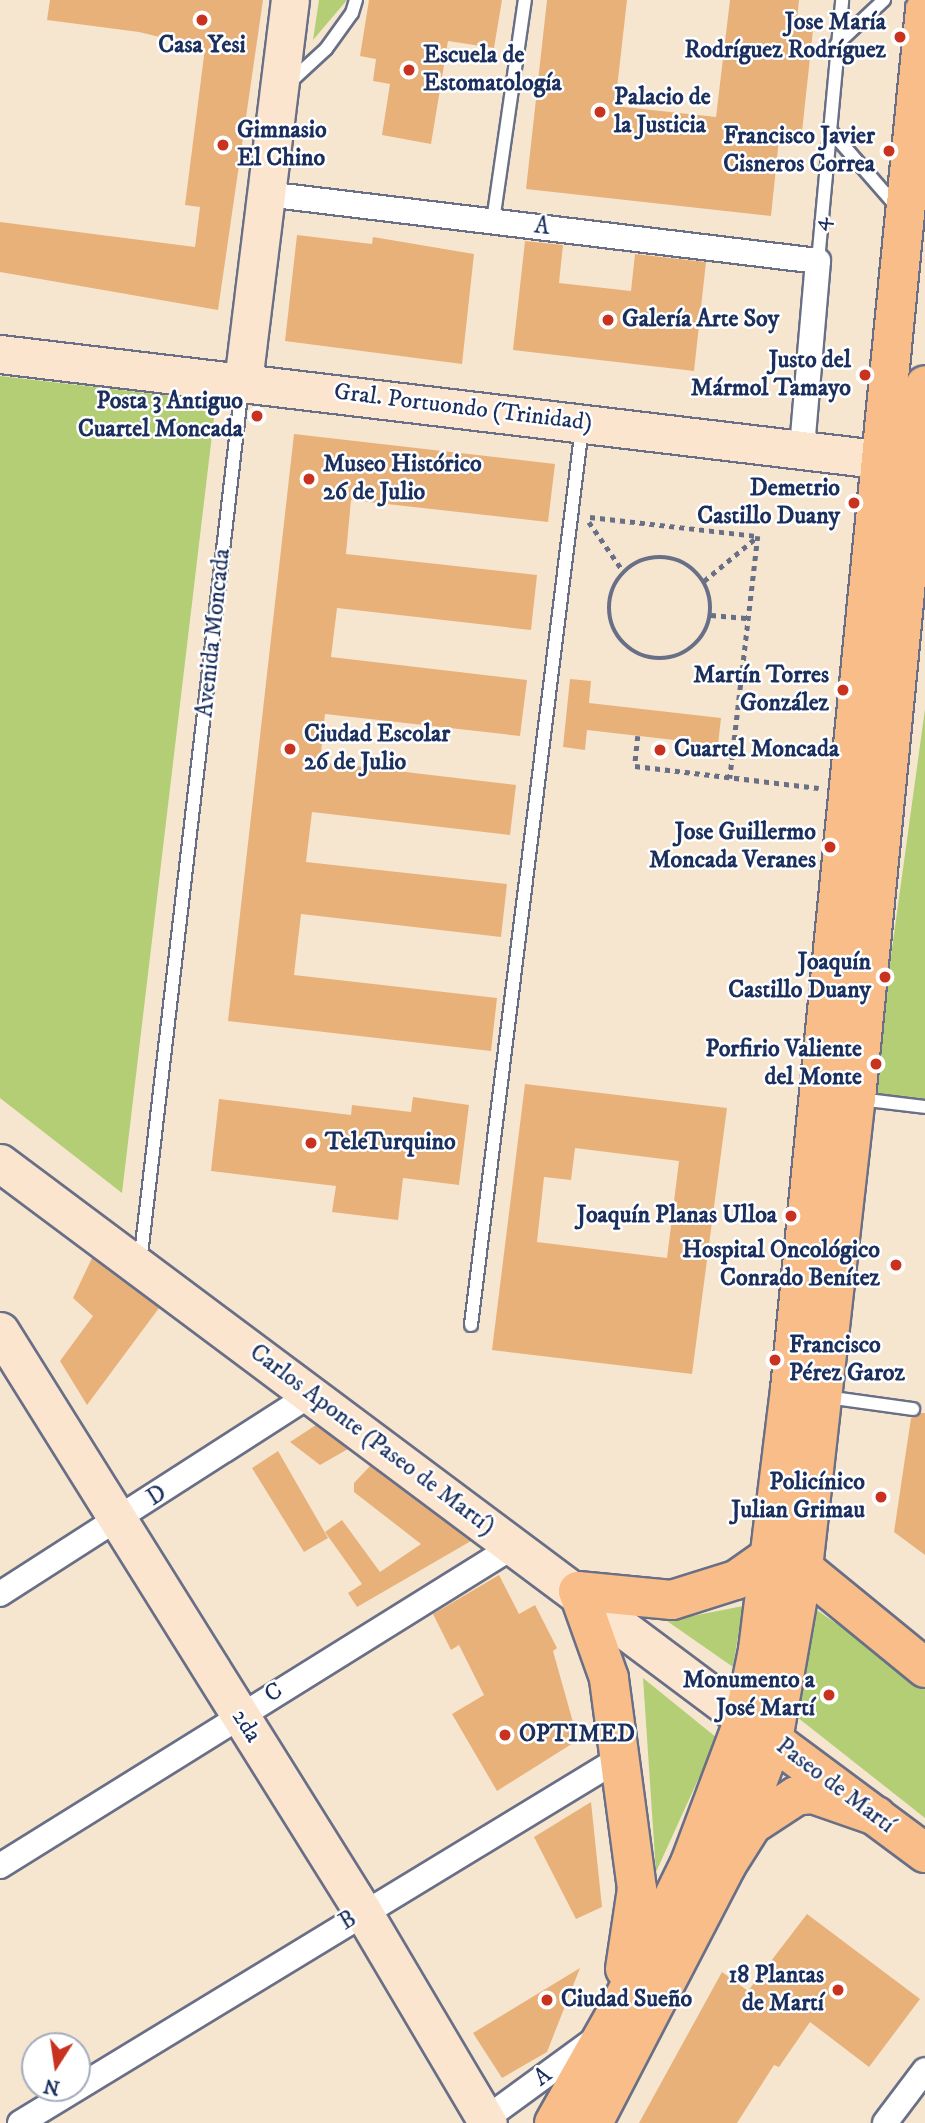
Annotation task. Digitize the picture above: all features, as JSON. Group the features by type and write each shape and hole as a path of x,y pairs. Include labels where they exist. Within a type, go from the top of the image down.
{"main road":[{"path":"726,1866 758,1729 785,1563 822,1396 856,1098 909,463 905,217 925,10"},
{"path":"785,1563 850,792 925,385"},
{"path":"612,2020 637,1889 609,1678 578,1591 672,1600 785,1563"},
{"path":"785,1563 925,1668"},
{"path":"554,2123 612,2020 758,1729"},
{"name":"Paseo de Martí","path":"758,1729 925,1853"},
{"path":"593,2123 726,1866 752,1825 796,1796 813,1794 876,1816"}],"street":[{"name":"Avenida Moncada","path":"243,382 290,0"},
{"name":"A","path":"266,194 818,261"},
{"name":"4","path":"802,449 818,261"},
{"name":"Gral. Portuondo (Trinidad)","path":"0,354 909,463"},
{"name":"Carlos Aponte (Paseo de Martí)","path":"0,1163 578,1591 758,1729"},
{"name":"2da","path":"0,1331 116,1522 363,1912 484,2122"},
{"name":"D","path":"0,1594 312,1394"},
{"name":"C","path":"0,1866 514,1546"},
{"name":"B","path":"20,2123 620,1758"},
{"name":"A","path":"484,2122 612,2020"},
{"path":"885,2123 925,2070"}],"lane":[{"path":"279,93 326,49 352,13 356,0"},
{"path":"494,221 525,0"},
{"name":"4","path":"818,261 842,0"},
{"path":"836,45 884,0"},
{"path":"829,129 905,217"},
{"name":"Avenida Moncada","path":"139,1266 243,382"},
{"path":"471,1325 583,423"},
{"path":"856,1098 925,1107"},
{"path":"822,1396 913,1409"}],"path":[{"path":"623,571 585,517 758,536"},
{"path":"730,778 758,536"},
{"path":"704,581 758,536"},
{"path":"666,557 681,561 704,581 711,615 702,637 684,654 668,659 637,654 613,631 608,615 611,592 623,571 643,559 666,557"},
{"path":"711,615 748,618"},
{"path":"638,736 635,766 850,792"}],"green space":[{"path":"319,0 347,0 313,40"},
{"path":"0,376 216,401 122,1193 0,1098"},
{"path":"925,709 925,1101 872,1094"},
{"path":"743,1606 733,1667 667,1621"},
{"path":"811,1606 925,1685 925,1818 797,1717"},
{"path":"643,1678 717,1738 656,1872"}],"building":[{"path":"50,0 263,0 218,310 0,272 0,222 195,247 200,207 185,205 205,48 139,32 47,20"},
{"name":"Escuela de Estomatología","path":"369,0 502,0 494,48 448,41 431,144 382,135 390,84 373,81 376,59 360,56"},
{"name":"Palacio de la Justicia","path":"547,0 627,0 615,106 716,117 730,0 799,0 796,28 813,30 801,141 779,139 771,216 526,189"},
{"path":"297,235 372,244 373,237 474,254 462,364 285,341"},
{"name":"Galería Arte Soy","path":"525,241 563,245 559,283 631,291 635,254 706,262 694,371 513,350"},
{"name":"Ciudad Escolar 26 de Julio","path":"294,434 555,464 548,522 351,500 346,554 537,575 531,630 337,608 331,657 527,680 520,736 325,714 320,762 516,785 510,835 312,812 306,862 507,884 501,937 301,914 294,975 497,998 491,1051 228,1021"},
{"path":"570,679 591,681 589,703 721,718 718,745 587,730 585,750 563,747"},
{"path":"525,1084 727,1108 692,1374 492,1350","holes":["575,1148 679,1161 667,1258 537,1242 544,1177 571,1180"]},
{"name":"TeleTurquino","path":"413,1097 469,1105 459,1185 403,1178 398,1220 332,1212 336,1186 211,1171 219,1099 351,1115 352,1105 411,1112"},
{"path":"92,1258 159,1308 87,1405 60,1361 93,1316 73,1298"},
{"path":"925,1413 925,1555 894,1532 911,1418"},
{"path":"316,1425 348,1449 320,1465 290,1442"},
{"path":"278,1451 328,1538 304,1552 252,1468"},
{"path":"370,1466 471,1541 357,1607 348,1593 362,1584 325,1532 342,1520 380,1572 421,1544 354,1492 354,1483"},
{"path":"499,1575 519,1614 535,1605 557,1648 553,1651 578,1740 497,1791 452,1714 484,1695 459,1645 451,1650 433,1614"},
{"path":"591,1802 602,1907 576,1919 534,1837"},
{"path":"807,1914 920,1999 869,2067 810,2022 779,2067 774,2065 737,2123 639,2123 722,1972 748,1991"},
{"name":"Ciudad Sueño","path":"580,1968 547,2052 502,2078 473,2033"}],"place":[{"name":"Casa Yesi","path":"202,20"},
{"name":"Jose María Rodríguez Rodríguez","path":"900,37"},
{"name":"Escuela de Estomatología","path":"409,70"},
{"name":"Palacio de la Justicia","path":"600,112"},
{"name":"Gimnasio El Chino","path":"223,145"},
{"name":"Francisco Javier Cisneros Correa","path":"889,151"},
{"name":"Galería Arte Soy","path":"608,320"},
{"name":"Justo del Mármol Tamayo","path":"865,375"},
{"name":"Posta 3 Antiguo Cuartel Moncada","path":"257,416"},
{"name":"Museo Histórico 26 de Julio","path":"309,479"},
{"name":"Demetrio Castillo Duany","path":"854,503"},
{"name":"Martín Torres González","path":"843,690"},
{"name":"Ciudad Escolar 26 de Julio","path":"290,749"},
{"name":"Cuartel Moncada","path":"660,750"},
{"name":"Jose Guillermo Moncada Veranes","path":"830,847"},
{"name":"Joaquín Castillo Duany","path":"885,977"},
{"name":"Porfirio Valiente del Monte","path":"876,1064"},
{"name":"TeleTurquino","path":"311,1143"},
{"name":"Joaquín Planas Ulloa","path":"791,1216"},
{"name":"Hospital Oncológico Conrado Benítez","path":"896,1265"},
{"name":"Francisco Pérez Garoz","path":"775,1360"},
{"name":"Policínico Julian Grimau","path":"881,1497"},
{"name":"Monumento a José Martí","path":"829,1695"},
{"name":"OPTIMED","path":"505,1735"},
{"name":"18 Plantas de Martí","path":"838,1990"},
{"name":"Ciudad Sueño","path":"547,2000"}]}
